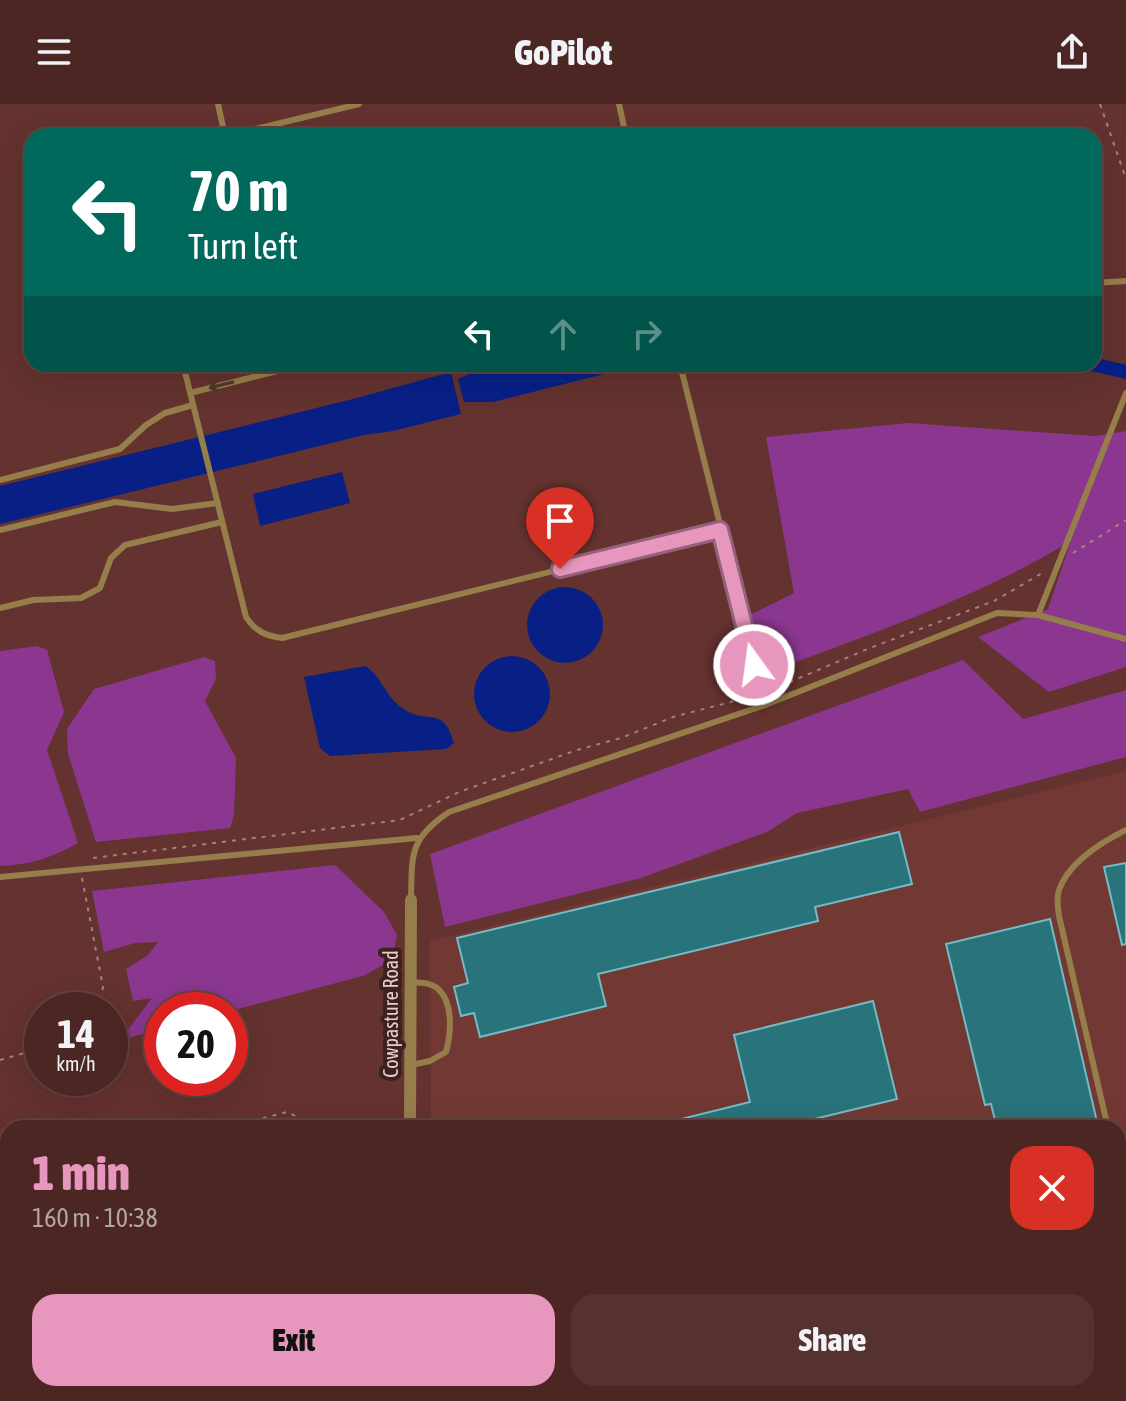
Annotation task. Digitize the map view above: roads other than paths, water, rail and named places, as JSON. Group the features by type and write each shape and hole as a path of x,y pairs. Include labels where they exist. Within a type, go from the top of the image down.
{"street":[{"name":"Cowpasture Road","path":"410,1120 411,900"}],"lane":[{"path":"218,104 224,128"},
{"path":"259,128 359,104"},
{"path":"619,104 624,128"},
{"path":"1102,282 1126,281"},
{"path":"185,372 246,617 252,627 269,636 282,638 720,530"},
{"path":"190,393 273,372"},
{"path":"682,372 765,705"},
{"path":"1038,615 1125,396"},
{"path":"0,480 120,449 146,425 165,413 193,405"},
{"path":"0,530 115,502 172,509 218,503"},
{"path":"0,608 33,600 81,598 100,588 111,558 125,545 222,522"},
{"path":"0,877 417,838 449,812 765,705 997,613 1038,615 1126,639"},
{"path":"1106,1120 1059,916 1058,895 1074,867 1097,846 1126,830"},
{"path":"411,900 411,863 417,838"},
{"path":"410,1066 430,1061 446,1052 451,1033 446,1002 438,989 411,982"}],"waterway":[{"path":"1102,366 1126,372"}]}
